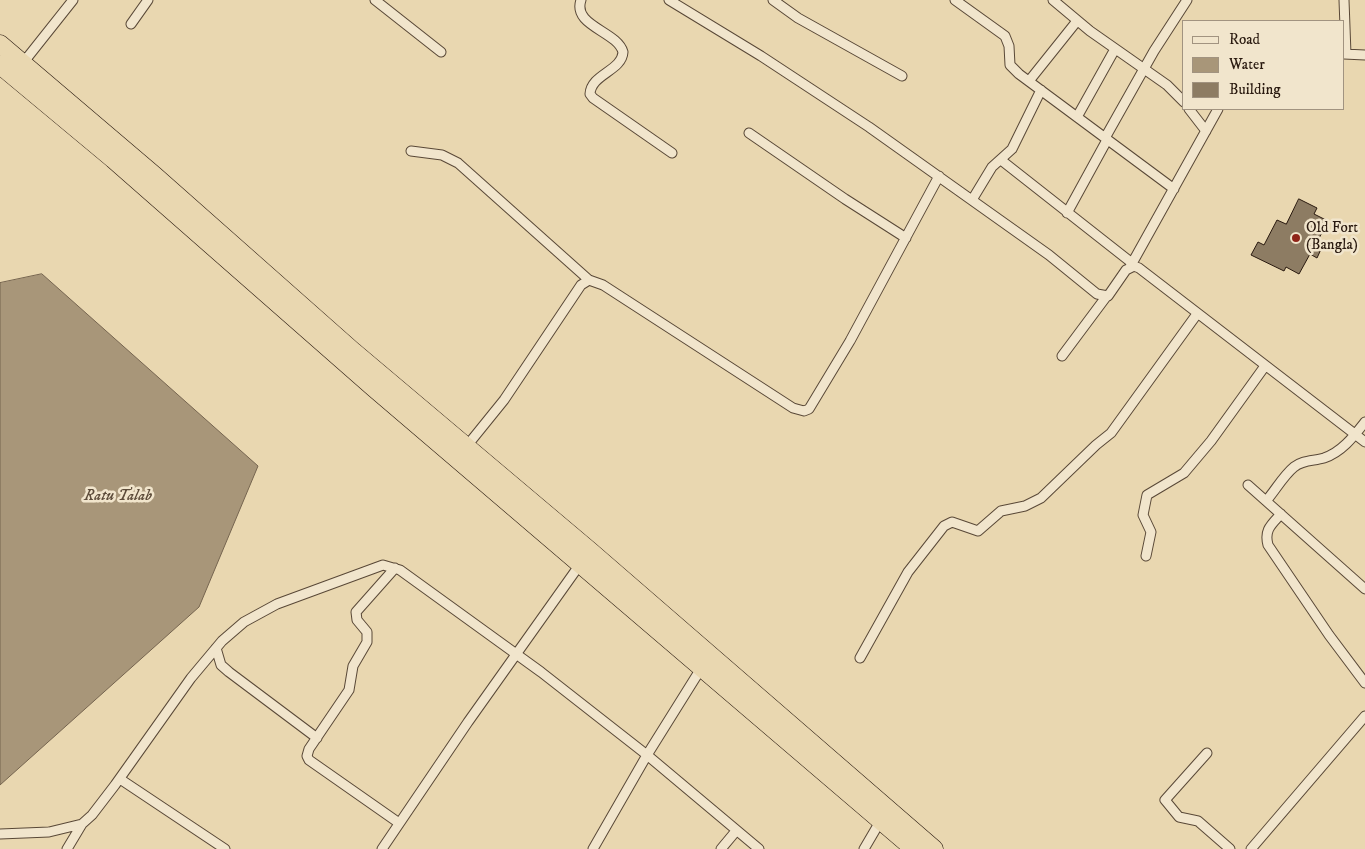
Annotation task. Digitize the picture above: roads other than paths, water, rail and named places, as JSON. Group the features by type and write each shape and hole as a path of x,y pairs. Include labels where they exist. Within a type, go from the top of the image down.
{"highway":[{"path":"0,44 934,849"},
{"path":"0,65 113,159 374,388 914,849"}],"street":[{"path":"23,63 73,0"},
{"path":"131,24 148,0"},
{"path":"375,0 441,52"},
{"path":"581,0 579,12 582,16 619,44 623,52 621,61 592,85 590,94 672,153"},
{"path":"669,0 770,62 940,176 1049,255 1097,294 1106,297"},
{"path":"773,0 798,18 902,76"},
{"path":"955,0 1005,36 1009,46 1010,64 1029,82 1174,189"},
{"path":"1053,0 1077,21 1167,85 1182,100"},
{"path":"1066,213 1144,70 1187,0"},
{"path":"1344,0 1344,20"},
{"path":"1029,82 1077,21"},
{"path":"1077,117 1115,49"},
{"path":"1345,54 1365,55"},
{"path":"972,200 992,167 1012,149 1041,90"},
{"path":"1190,110 1206,132"},
{"path":"1062,356 1131,265 1217,110"},
{"path":"749,133 906,238"},
{"path":"412,150 442,155 458,163 589,280 603,285 793,408 804,411 813,404 850,341 940,176"},
{"path":"1001,160 1131,265 1140,268 1197,314 1365,442"},
{"path":"466,447 504,400 582,285 589,280"},
{"path":"860,658 908,572 944,526 952,522 978,531 1001,511 1025,506 1041,498 1096,445 1111,434 1197,314"},
{"path":"1146,556 1151,532 1143,515 1147,495 1184,473 1211,441 1265,366"},
{"path":"1266,501 1294,467 1301,463 1325,457 1350,442 1365,422"},
{"path":"1248,486 1365,589"},
{"path":"1281,514 1268,528 1266,535 1268,545 1328,635 1365,683"},
{"path":"382,849 581,563"},
{"path":"67,849 82,824 92,815 120,779 191,678 216,648 244,622 277,604 375,567 390,566 516,655 647,755 759,849"},
{"path":"395,568 356,612 357,620 367,632 367,642 355,660 349,690 308,752 309,760 399,823"},
{"path":"216,648 221,665 317,738"},
{"path":"592,849 647,755 702,668"},
{"path":"1251,849 1365,716"},
{"path":"1207,754 1166,800 1179,817 1198,821 1230,849"},
{"path":"120,779 225,849"},
{"path":"864,849 881,820"},
{"path":"0,834 49,832 82,824"},
{"path":"721,849 736,831"}],"water":[{"name":"Ratu Talab","path":"42,274 258,466 199,607 0,785 0,283"}],"place":[{"name":"Old Fort (Bangla)","path":"1296,238"}]}
